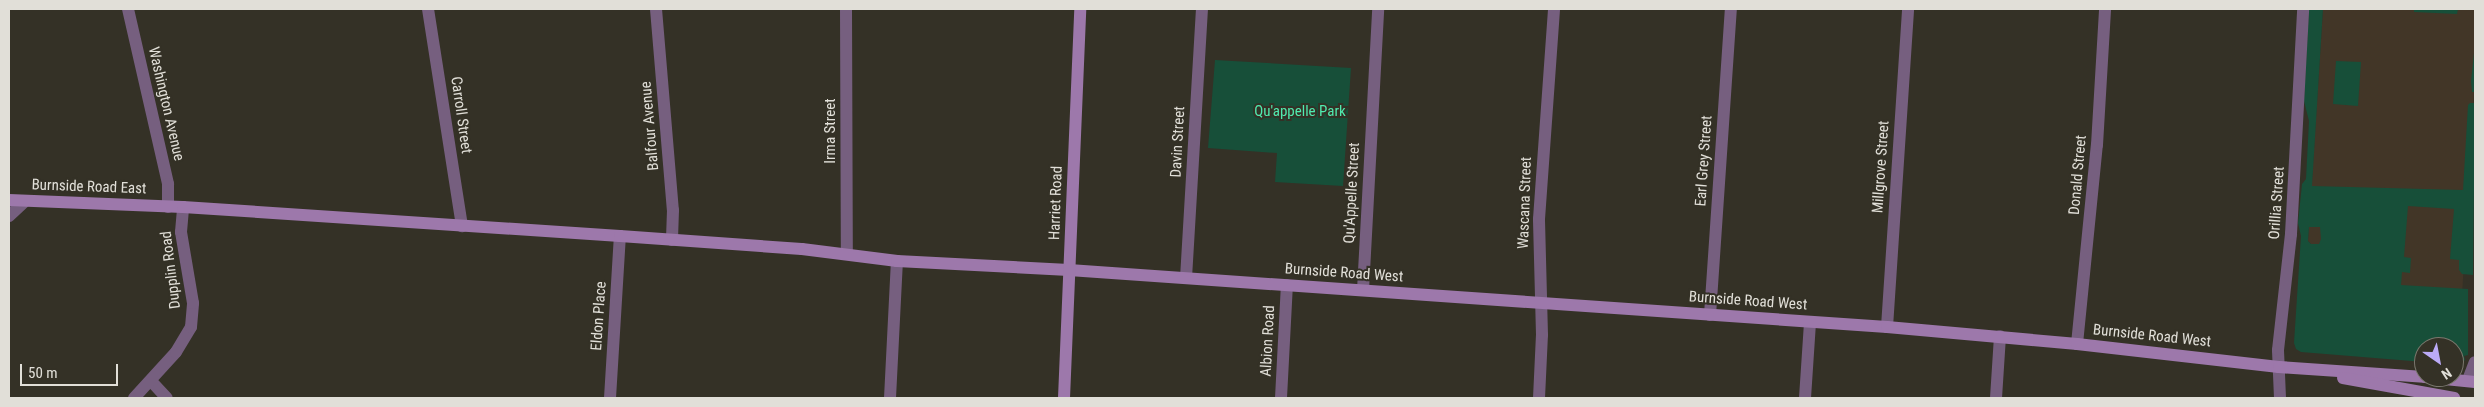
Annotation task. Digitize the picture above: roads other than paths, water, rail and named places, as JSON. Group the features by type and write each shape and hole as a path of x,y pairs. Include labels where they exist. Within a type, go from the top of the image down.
{"main road":[{"name":"Harriet Road","path":"1064,398 1080,9"},
{"name":"Burnside Road East","path":"9,200 168,207 620,236"},
{"name":"Burnside Road West","path":"620,236 847,254 897,260 1069,270 1887,327 2000,336 2279,367 2414,376"},
{"path":"2279,367 2454,398"}],"street":[{"name":"Washington Avenue","path":"128,9 168,184 168,207"},
{"name":"Carroll Street","path":"428,9 462,226"},
{"name":"Balfour Avenue","path":"656,9 673,210 672,240"},
{"name":"Irma Street","path":"846,9 847,254"},
{"name":"Davin Street","path":"1186,278 1202,9"},
{"name":"Qu'Appelle Street","path":"1363,290 1378,9"},
{"name":"Wascana Street","path":"1539,398 1542,335 1539,219 1554,9"},
{"name":"Earl Grey Street","path":"1710,315 1731,9"},
{"name":"Millgrove Street","path":"1887,327 1908,9"},
{"name":"Donald Street","path":"2077,344 2097,146 2106,9"},
{"name":"Orillia Street","path":"2280,398 2278,350 2291,234 2303,9"},
{"path":"9,216 25,200"},
{"name":"Dupplin Road","path":"134,398 151,381 187,337 193,315 181,232 183,208"},
{"name":"Eldon Place","path":"610,398 620,236"},
{"path":"890,398 897,260"},
{"name":"Albion Road","path":"1280,398 1287,285"},
{"path":"1805,398 1810,322"},
{"path":"1996,398 2000,336"},
{"path":"2472,381 2475,362"},
{"path":"151,381 167,398"}],"park label":[{"name":"Qu'appelle Park","path":"1300,112"}]}
